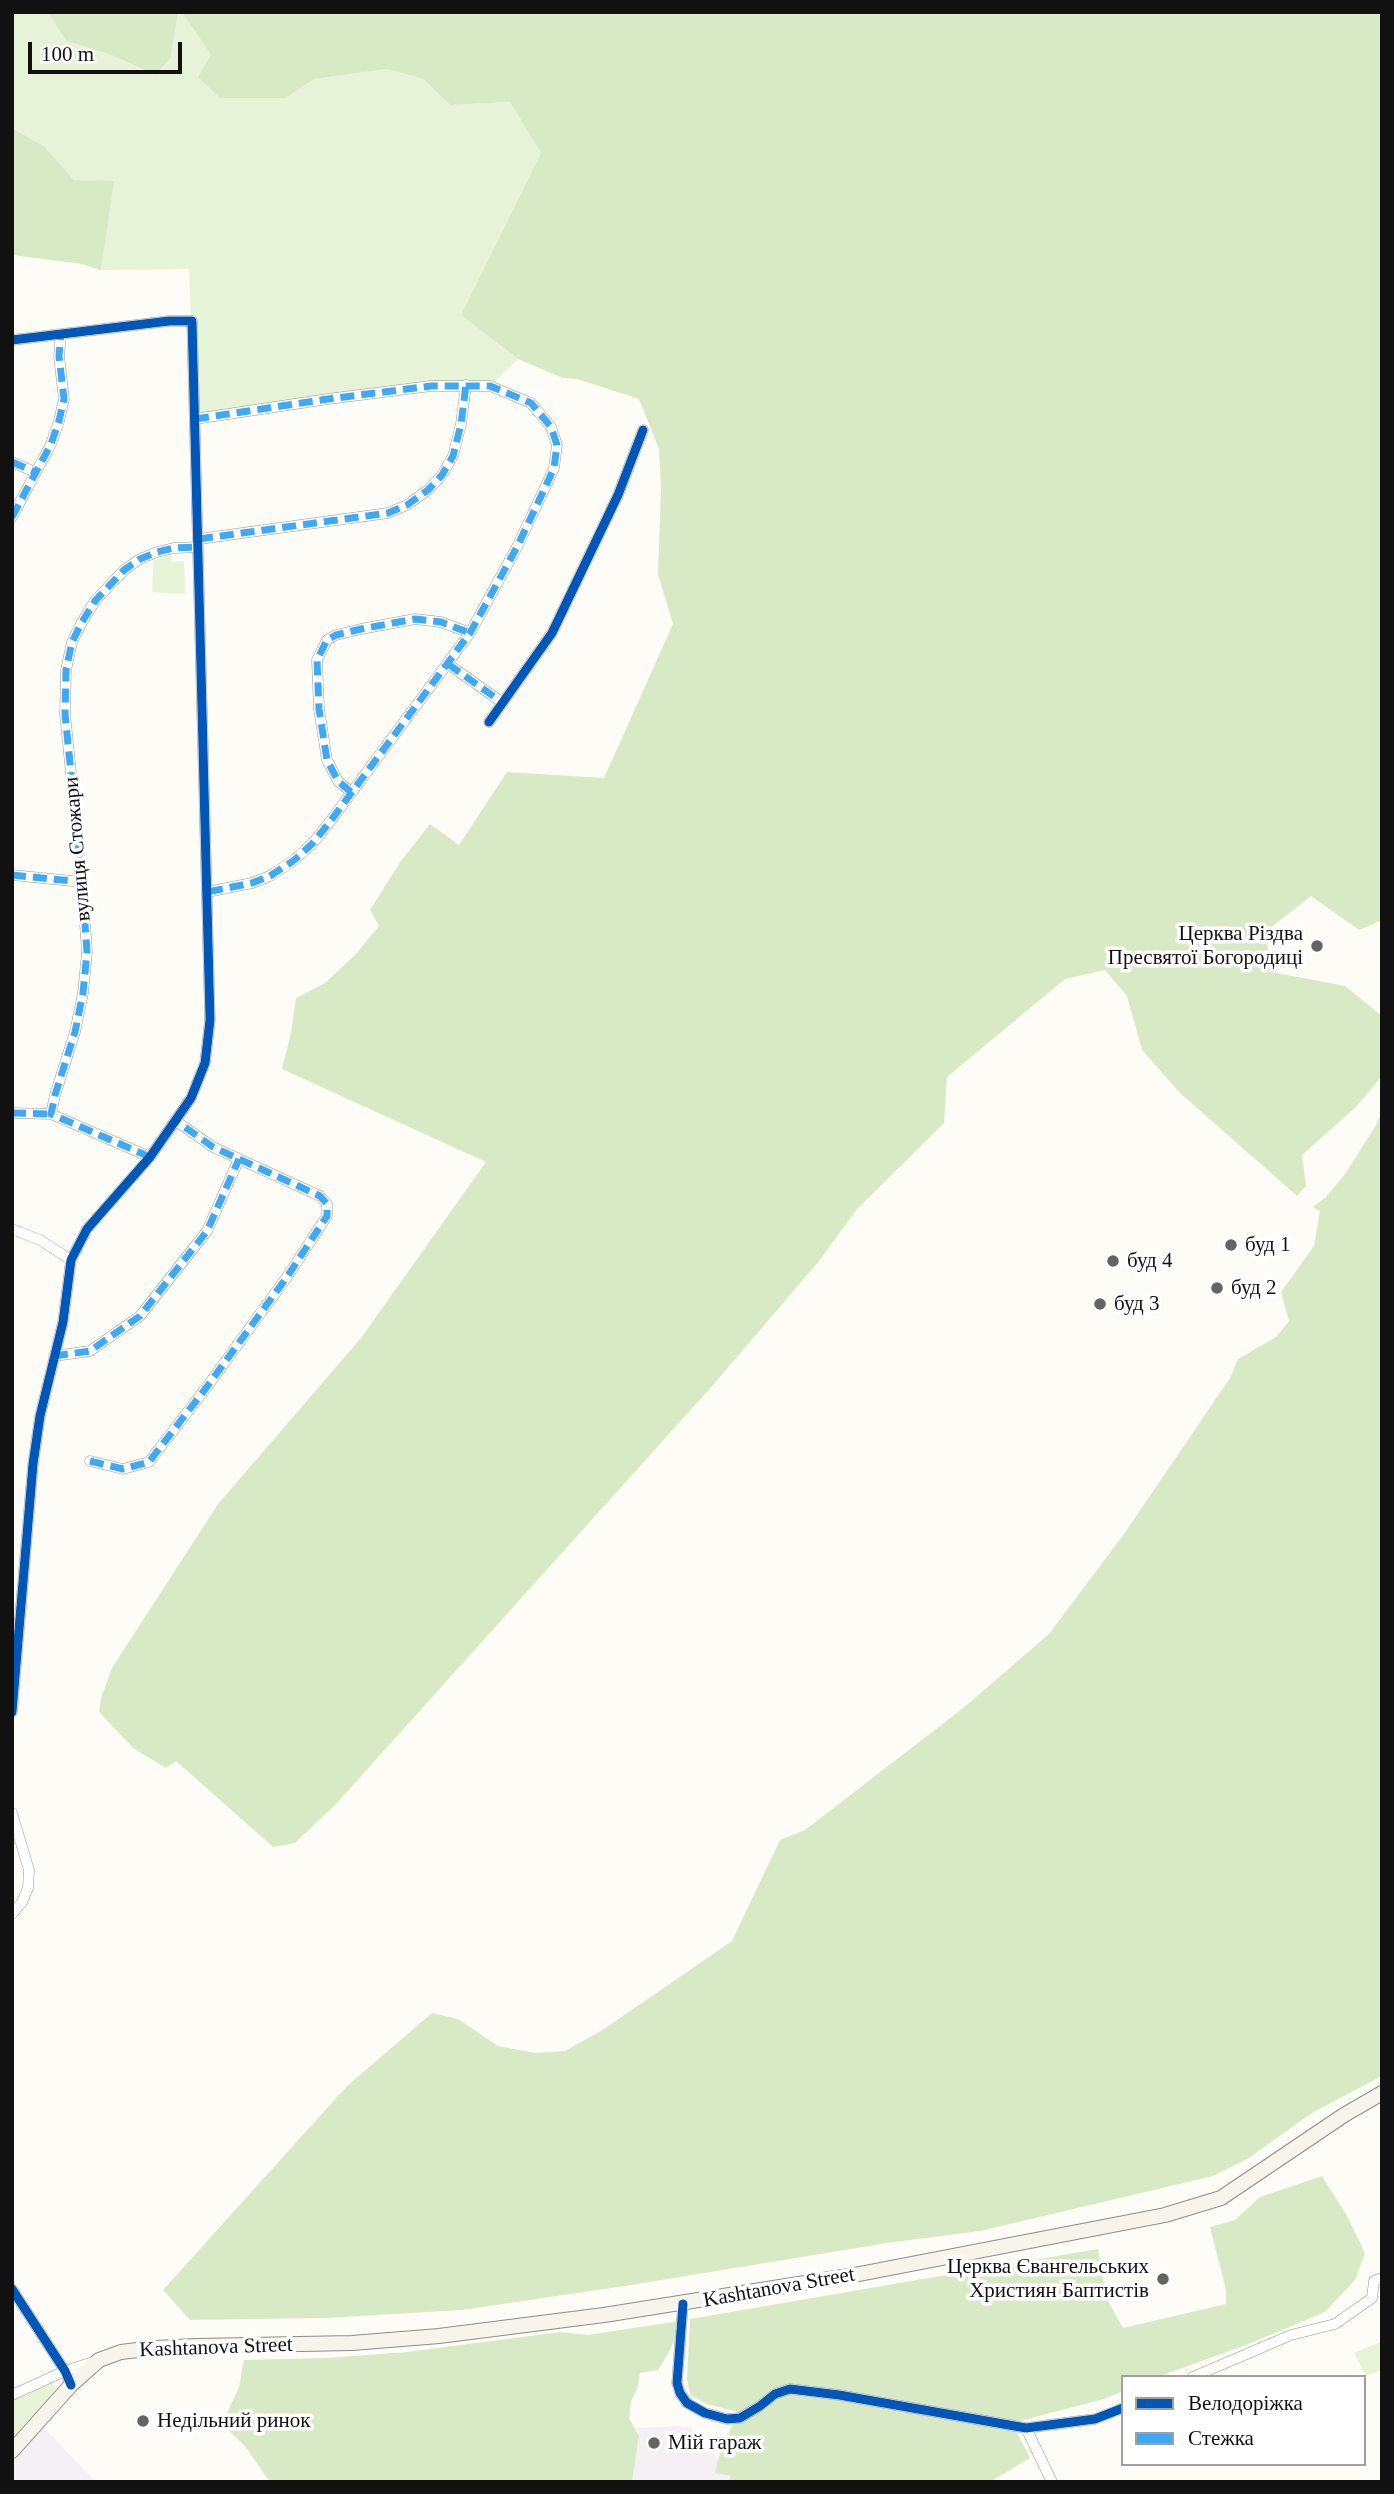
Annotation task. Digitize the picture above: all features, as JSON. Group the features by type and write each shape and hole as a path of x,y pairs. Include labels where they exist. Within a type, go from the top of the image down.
{"main road":[{"name":"Kashtanova Street","path":"12,2451 71,2385 99,2360 121,2352 154,2348 352,2343 439,2336 683,2304 936,2260 1165,2215 1221,2198 1344,2115 1382,2093"}],"street":[{"path":"12,340 169,321 191,321 210,1020 201,1077 176,1121 150,1157 87,1229 71,1260 68,1292 40,1416 33,1465 12,1712"},
{"path":"12,517 51,444 64,399 59,356 61,334"},
{"name":"вулиця Стожари","path":"51,1114 75,1032 83,993 87,952 65,714 66,670 72,642 95,601 124,570 157,552 388,513 407,505 428,490 442,475 453,456 461,424 466,385"},
{"path":"195,419 431,386 490,386 531,403 551,427 556,445 554,468 517,547 470,633 312,844 270,876 252,883 207,892"},
{"path":"489,722 552,633 618,495 643,430"},
{"path":"12,462 36,472"},
{"path":"351,792 338,781 327,761 319,709 317,660 327,640 361,629 415,619 441,622 470,633"},
{"path":"448,664 503,703"},
{"path":"12,875 82,882"},
{"path":"12,1113 51,1114 150,1157"},
{"path":"90,1461 123,1469 149,1461 279,1288 327,1216 327,1203 320,1196 213,1147 176,1121"},
{"path":"54,1356 90,1351 140,1316 207,1231 239,1159"},
{"path":"12,1229 40,1240 71,1260"},
{"path":"12,1813 29,1870 25,1895 12,1914"},
{"path":"1199,2375 1291,2335 1335,2324 1372,2298 1374,2281 1382,2278"},
{"path":"12,2289 65,2371 71,2385"},
{"path":"683,2304 677,2383 680,2393 687,2403 705,2413 727,2419 740,2418 775,2393 790,2389 1026,2428 1095,2419 1121,2408"},
{"path":"12,2395 65,2371 99,2360"},
{"path":"1026,2428 1052,2482"}],"shaded area":[{"path":"39,2421 96,2482 12,2482 12,2451"},
{"path":"690,2427 718,2459 716,2473 731,2477 730,2482 632,2482 639,2436 636,2428"}],"green space":[{"path":"12,12 48,12 66,41 109,54 154,75 171,58 178,12 182,12 211,55 286,98 314,79 387,69 423,79 450,105 510,102 541,153 461,315 518,359 490,386 466,385 195,419 189,269 101,270 113,182 74,180 44,146 12,128"},
{"path":"48,12 178,12 171,58 155,75 109,54 66,41"},
{"path":"182,12 1382,12 1382,920 1359,930 1311,896 1265,932 1272,972 1345,986 1382,1016 1382,1076 1356,1107 1302,1155 1306,1186 1297,1196 1180,1093 1142,1050 1127,996 1105,970 1065,979 947,1077 944,1123 857,1209 819,1261 713,1385 336,1804 295,1843 273,1847 176,1761 166,1768 133,1748 99,1712 101,1698 112,1668 218,1504 361,1338 486,1162 282,1069 296,998 325,983 355,955 379,926 370,910 401,861 430,824 459,845 507,772 604,778 673,624 658,574 661,488 659,449 639,399 577,379 563,378 518,359 461,315 541,153 510,102 450,105 423,79 387,69 314,79 286,98 220,98 198,77 211,55"},
{"path":"12,128 44,146 74,180 114,181 101,270 82,264 12,255"},
{"path":"171,554 172,562 184,561 185,594 152,592 153,561"},
{"path":"1382,1112 1382,2076 1312,2113 1247,2159 1213,2176 980,2231 887,2243 462,2310 325,2318 190,2320 163,2290 347,2086 432,2013 458,2019 498,2046 535,2053 565,2051 604,2029 732,1941 780,1840 805,1830 962,1709 1049,1634 1124,1534 1230,1378 1238,1359 1276,1337 1289,1321 1281,1292 1314,1246 1320,1211 1313,1207 1326,1197 1345,1174"},
{"path":"1322,2176 1346,2214 1365,2253 1355,2280 1325,2312 1163,2375 1121,2375 1121,2392 1104,2399 1012,2423 1030,2458 990,2482 730,2482 730,2476 715,2473 718,2459 738,2412 707,2404 690,2395 687,2379 690,2319 1098,2249 1106,2297 1123,2328 1226,2304 1226,2290 1210,2227 1235,2220 1260,2197"},
{"path":"679,2321 670,2350 658,2370 640,2373 631,2401 629,2418 639,2436 632,2482 270,2482 245,2446 222,2424 239,2387 244,2360 407,2352 560,2332 588,2335"},
{"path":"1382,2341 1382,2370 1366,2376 1354,2353"},
{"path":"51,2377 60,2397 12,2451 12,2395"}],"marked path":[{"path":"12,517 51,444 59,421 64,399 59,356 61,334"},
{"path":"199,539 388,513 407,505 428,490 442,475 453,456 461,424 466,385"},
{"path":"195,419 431,386 490,386 531,403 551,427 557,445 554,468 543,492 517,547 470,633 329,823 312,844 270,876 252,883 207,892"},
{"path":"12,462 35,472"},
{"path":"150,1157 51,1114 75,1032 83,993 87,952 65,714 66,670 72,642 82,622 95,601 124,570 157,552 198,547"},
{"path":"351,792 338,781 327,760 319,709 317,660 327,640 361,629 415,619 441,622 470,633"},
{"path":"448,664 503,703"},
{"path":"12,875 82,882"},
{"path":"12,1113 51,1114"},
{"path":"90,1461 123,1469 149,1462 287,1277 327,1216 327,1204 320,1196 213,1147 176,1121"},
{"path":"54,1356 90,1351 140,1316 207,1231 239,1159"}],"cycle path":[{"path":"12,340 169,321 192,321 210,1020 205,1063 191,1098 150,1157 87,1229 71,1260 63,1322 40,1416 33,1464 12,1712"},
{"path":"489,722 552,633 618,495 643,430"},
{"path":"12,2289 65,2371 71,2385"},
{"path":"683,2304 677,2383 680,2393 687,2403 705,2413 727,2419 740,2418 775,2394 790,2389 1026,2428 1095,2419 1121,2409"}],"place":[{"name":"Церква Різдва Пресвятої Богородиці","path":"1317,946"},
{"name":"буд 1","path":"1231,1245"},
{"name":"буд 4","path":"1113,1261"},
{"name":"буд 2","path":"1217,1288"},
{"name":"буд 3","path":"1100,1304"},
{"name":"Церква Євангельських Християн Баптистів","path":"1163,2279"},
{"name":"Недільний ринок","path":"143,2421"},
{"name":"Мій гараж","path":"654,2443"}]}
